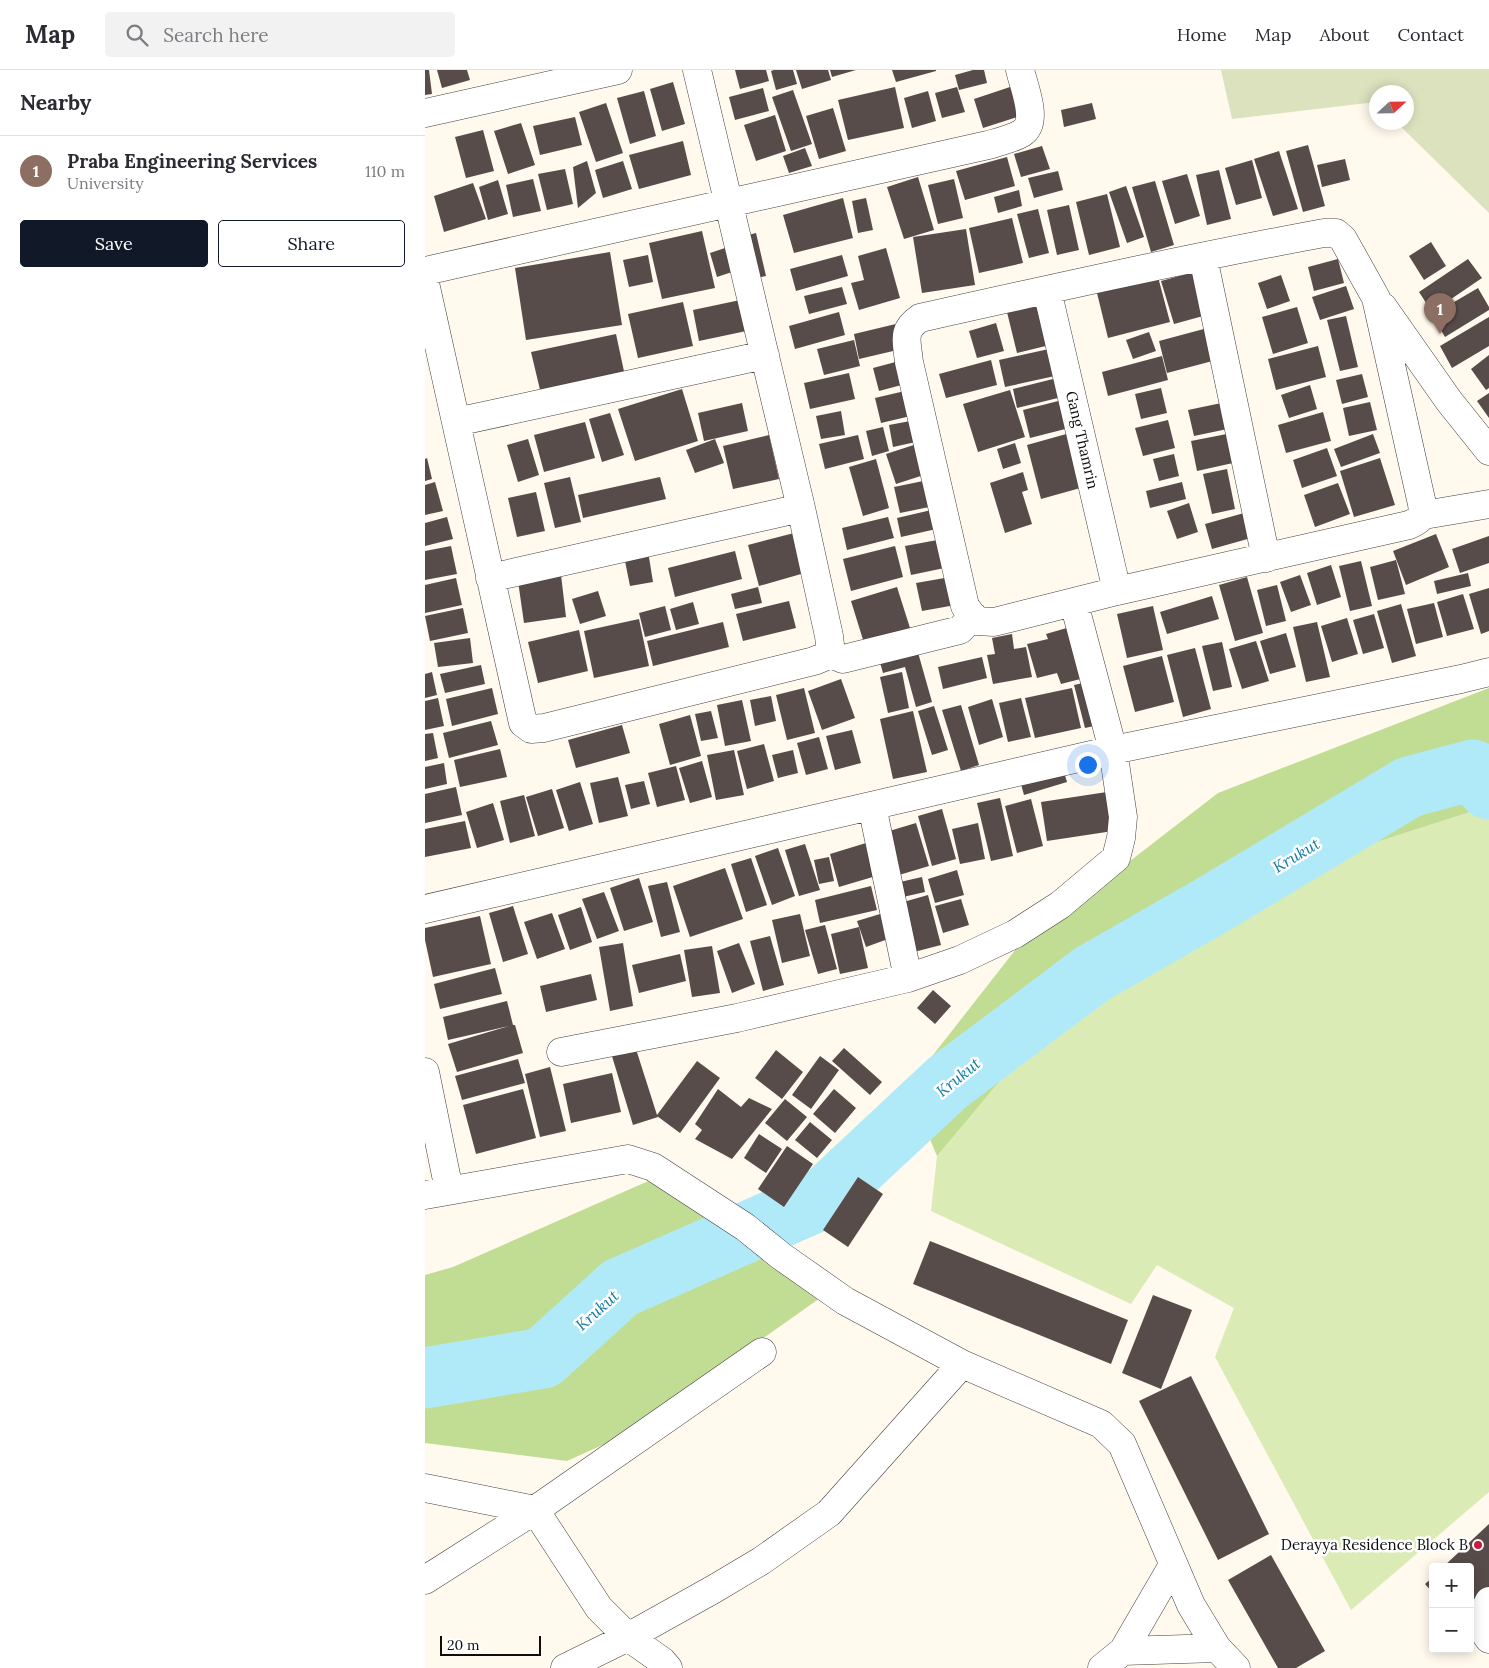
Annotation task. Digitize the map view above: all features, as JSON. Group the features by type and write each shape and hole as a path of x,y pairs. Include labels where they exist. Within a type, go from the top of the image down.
{"street":[{"path":"425,113 618,70"},
{"path":"697,70 801,508 829,636 831,654"},
{"path":"425,272 988,145 1014,137 1023,132 1029,124 1030,113 1020,70"},
{"path":"1489,451 1449,401 1377,298 1343,239 1336,233 1324,233 1203,257 920,318 910,325 907,332 909,362 965,606 976,621 994,622 1117,591 1409,525 1419,521 1424,515 1489,504"},
{"path":"1203,257 1266,558"},
{"path":"425,283 432,349 456,422 523,723 531,728 543,728 814,661 831,654 843,659 960,630 973,616"},
{"name":"Gang Thamrin","path":"1047,290 1117,591"},
{"path":"1377,298 1424,515"},
{"path":"456,422 765,354"},
{"path":"490,578 801,508"},
{"path":"561,1052 737,1018 908,978 960,960 1015,934 1060,905 1116,858 1121,838 1123,817 1113,750 1073,603"},
{"path":"425,909 1113,750 1489,672"},
{"path":"872,806 908,978"},
{"path":"425,1072 437,1192 628,1159 653,1167 745,1227 781,1256 845,1301 962,1364 1101,1424 1122,1444 1191,1605 1217,1648 1236,1668"},
{"path":"425,1580 535,1510 762,1352"},
{"path":"565,1668 627,1637 714,1589 761,1561 829,1513 962,1364"},
{"path":"425,1488 535,1510 599,1608 627,1637 662,1661 668,1668"},
{"path":"1101,1668 1123,1651 1173,1565"},
{"path":"1489,1601 1478,1623 1489,1638"},
{"path":"1123,1651 1217,1648"}],"green space":[{"path":"1221,70 1489,70 1489,213 1404,130 1414,130 1414,85 1369,85 1369,103 1232,119"},
{"path":"1489,688 1489,806 1361,847 1036,1038 937,1156 908,1087 1016,949 1218,793"},
{"path":"1489,806 1489,1492 1351,1610 1215,1357 1234,1308 1157,1265 1131,1304 931,1211 937,1156 1036,1038 1361,847"},
{"path":"653,1179 823,1296 629,1433 567,1461 425,1443 425,1275 453,1267"}],"building":[{"path":"425,70 429,70 432,94 425,95"},
{"path":"437,70 467,70 470,80 442,88"},
{"path":"735,70 766,70 769,81 740,89"},
{"path":"793,70 797,84 776,90 771,71"},
{"path":"796,70 828,70 831,80 802,89"},
{"path":"830,70 856,70 832,77"},
{"path":"892,70 936,70 936,71 896,82"},
{"path":"973,70 984,70 987,83 959,90 955,75"},
{"path":"673,82 685,124 662,131 650,89"},
{"path":"895,87 904,128 848,140 838,100"},
{"path":"957,87 965,112 942,118 935,93"},
{"path":"1010,87 1020,116 983,128 974,99"},
{"path":"763,88 769,111 735,120 729,97"},
{"path":"793,90 812,144 791,151 772,97"},
{"path":"644,91 656,136 630,144 617,98"},
{"path":"928,91 936,121 912,128 904,98"},
{"path":"606,103 623,153 596,162 579,112"},
{"path":"1092,103 1096,119 1064,127 1061,110"},
{"path":"833,108 846,151 819,159 806,116"},
{"path":"775,115 786,151 756,161 744,125"},
{"path":"575,117 582,145 540,155 533,126"},
{"path":"521,123 535,165 508,174 494,131"},
{"path":"483,130 494,171 466,178 455,137"},
{"path":"683,141 691,175 639,189 629,155"},
{"path":"1308,145 1325,206 1303,212 1286,151"},
{"path":"1042,146 1050,169 1021,177 1014,154"},
{"path":"805,148 812,166 789,173 783,156"},
{"path":"1279,151 1298,209 1273,216 1254,159"},
{"path":"1007,157 1015,186 965,200 956,171"},
{"path":"1345,159 1350,180 1322,187 1317,165"},
{"path":"1252,160 1262,198 1236,205 1225,168"},
{"path":"587,161 596,193 578,208 573,167"},
{"path":"623,161 632,189 603,198 595,170"},
{"path":"565,169 573,204 547,210 538,174"},
{"path":"1219,170 1231,219 1207,225 1196,175"},
{"path":"1058,171 1063,190 1034,198 1028,178"},
{"path":"1187,174 1200,216 1175,224 1162,181"},
{"path":"918,177 934,230 904,239 887,187"},
{"path":"533,179 541,211 513,217 506,185"},
{"path":"954,179 963,218 938,224 928,185"},
{"path":"498,180 508,214 488,220 479,187"},
{"path":"1155,181 1174,245 1151,252 1132,187"},
{"path":"473,183 486,219 444,232 434,196"},
{"path":"1126,186 1144,237 1127,243 1109,192"},
{"path":"1019,190 1022,206 998,213 994,197"},
{"path":"1107,194 1120,247 1089,255 1076,202"},
{"path":"843,198 853,238 794,253 783,215"},
{"path":"866,198 873,230 858,233 852,201"},
{"path":"1069,205 1079,250 1057,255 1047,210"},
{"path":"1038,209 1049,253 1029,258 1017,214"},
{"path":"1012,218 1023,263 979,273 969,228"},
{"path":"966,229 975,285 922,293 913,237"},
{"path":"702,231 715,288 662,299 649,243"},
{"path":"756,233 766,276 751,279 741,237"},
{"path":"1431,242 1446,266 1424,280 1409,256"},
{"path":"731,246 738,270 717,277 710,253"},
{"path":"886,248 900,298 859,310 851,283 864,280 858,256"},
{"path":"610,252 622,325 526,340 515,268"},
{"path":"648,255 653,282 629,287 623,260"},
{"path":"842,255 848,276 796,291 790,269"},
{"path":"1338,259 1344,283 1314,291 1308,267"},
{"path":"1468,259 1482,278 1432,312 1419,292"},
{"path":"1201,270 1214,313 1174,324 1161,281"},
{"path":"1281,275 1290,301 1267,309 1258,283"},
{"path":"1158,277 1170,322 1108,338 1097,293"},
{"path":"1346,286 1354,309 1320,320 1312,297"},
{"path":"842,287 847,304 809,314 804,296"},
{"path":"1478,288 1489,310 1445,337 1432,315"},
{"path":"745,299 751,330 699,341 693,310"},
{"path":"1047,299 1058,343 1017,353 1006,308"},
{"path":"683,302 693,346 638,358 628,314"},
{"path":"1297,307 1308,343 1273,354 1262,317"},
{"path":"839,312 845,335 795,349 789,326"},
{"path":"1346,316 1358,367 1340,371 1327,320"},
{"path":"1489,317 1489,346 1452,368 1440,346"},
{"path":"900,323 906,348 859,359 854,334"},
{"path":"996,323 1004,351 977,358 969,331"},
{"path":"1215,326 1224,358 1167,373 1159,341"},
{"path":"1149,332 1156,351 1133,359 1126,340"},
{"path":"616,334 625,376 541,394 531,352"},
{"path":"854,340 860,366 824,375 817,349"},
{"path":"1318,346 1326,377 1276,390 1268,359"},
{"path":"1058,347 1064,374 1005,387 999,360"},
{"path":"1489,355 1489,388 1486,390 1471,369"},
{"path":"1162,356 1168,380 1108,396 1102,372"},
{"path":"903,360 909,383 879,391 873,368"},
{"path":"991,360 997,385 946,398 939,374"},
{"path":"849,373 855,399 810,409 804,383"},
{"path":"1362,374 1368,397 1342,404 1336,380"},
{"path":"1065,376 1070,395 1017,408 1013,389"},
{"path":"1310,385 1317,409 1289,418 1281,395"},
{"path":"1161,388 1167,413 1141,419 1135,394"},
{"path":"682,389 698,441 635,461 618,409"},
{"path":"909,390 915,415 881,423 875,398"},
{"path":"1010,390 1025,437 978,452 963,404"},
{"path":"1489,393 1489,418 1477,401"},
{"path":"1070,398 1077,426 1030,438 1023,410"},
{"path":"1231,401 1237,427 1194,436 1188,410"},
{"path":"1370,402 1377,430 1349,436 1343,408"},
{"path":"742,403 748,431 704,441 698,413"},
{"path":"841,411 845,435 821,439 816,416"},
{"path":"1323,412 1331,441 1286,453 1278,425"},
{"path":"610,413 624,455 602,462 589,419"},
{"path":"921,419 925,440 893,447 889,425"},
{"path":"1168,420 1175,448 1143,456 1135,428"},
{"path":"585,422 595,458 544,472 534,435"},
{"path":"883,427 889,451 872,456 866,431"},
{"path":"1077,431 1091,485 1041,499 1027,445"},
{"path":"1237,432 1242,461 1197,471 1191,441"},
{"path":"1373,434 1380,453 1341,467 1334,449"},
{"path":"769,435 779,479 733,489 723,446"},
{"path":"858,435 864,459 825,469 819,444"},
{"path":"528,439 539,475 518,482 507,445"},
{"path":"715,439 724,463 695,473 686,450"},
{"path":"923,442 933,472 896,484 886,454"},
{"path":"1015,443 1021,463 1003,469 997,449"},
{"path":"1327,448 1337,476 1302,488 1293,460"},
{"path":"1174,454 1179,476 1159,481 1153,459"},
{"path":"427,458 432,479 425,481 425,459"},
{"path":"1380,458 1395,505 1354,517 1340,471"},
{"path":"876,459 889,508 863,516 849,467"},
{"path":"1227,469 1235,509 1212,514 1203,474"},
{"path":"1023,472 1028,490 1022,492 1032,524 1005,533 990,483"},
{"path":"570,477 581,522 555,528 544,483"},
{"path":"660,477 666,499 583,518 578,495"},
{"path":"933,479 939,505 900,513 894,487"},
{"path":"435,482 443,511 425,515 425,485"},
{"path":"1182,482 1186,499 1150,508 1146,491"},
{"path":"1338,483 1350,514 1315,527 1304,495"},
{"path":"536,492 545,531 517,537 508,498"},
{"path":"1189,503 1198,532 1177,539 1167,511"},
{"path":"940,508 945,527 901,537 897,518"},
{"path":"1244,513 1251,538 1212,549 1205,524"},
{"path":"447,517 453,539 425,546 425,523"},
{"path":"888,517 894,538 847,550 842,528"},
{"path":"798,532 808,572 759,586 748,545"},
{"path":"1436,534 1449,567 1406,585 1393,551"},
{"path":"1489,536 1489,563 1460,573 1452,549"},
{"path":"948,538 954,566 911,575 905,546"},
{"path":"451,546 457,574 425,580 425,551"},
{"path":"895,546 903,577 851,591 843,559"},
{"path":"648,551 653,582 630,586 624,556"},
{"path":"735,551 742,579 675,597 668,568"},
{"path":"1396,560 1405,594 1378,600 1370,567"},
{"path":"1361,561 1372,606 1350,611 1339,566"},
{"path":"1331,565 1341,597 1317,605 1307,573"},
{"path":"1468,573 1471,586 1437,594 1434,581"},
{"path":"561,575 566,617 524,623 518,581"},
{"path":"1300,575 1311,605 1291,612 1280,582"},
{"path":"956,576 961,604 922,611 916,583"},
{"path":"1247,577 1263,633 1235,641 1219,585"},
{"path":"456,578 462,605 425,613 425,585"},
{"path":"1277,585 1286,621 1266,626 1257,590"},
{"path":"758,587 762,603 735,609 731,594"},
{"path":"897,587 910,628 864,643 851,601"},
{"path":"1489,588 1489,631 1481,634 1469,594"},
{"path":"598,591 606,616 580,624 572,599"},
{"path":"1463,594 1474,629 1447,636 1437,602"},
{"path":"1212,596 1219,619 1167,634 1160,612"},
{"path":"789,601 796,628 743,641 736,614"},
{"path":"693,602 699,624 676,630 670,609"},
{"path":"1434,603 1443,637 1416,644 1407,609"},
{"path":"1401,604 1416,656 1392,663 1377,611"},
{"path":"665,606 671,630 645,637 639,613"},
{"path":"1153,606 1163,650 1127,658 1117,614"},
{"path":"463,608 468,633 430,641 425,616"},
{"path":"1374,614 1384,648 1363,654 1353,620"},
{"path":"1347,618 1358,654 1332,662 1321,626"},
{"path":"639,619 649,666 594,678 584,631"},
{"path":"723,622 729,647 653,666 647,641"},
{"path":"1317,622 1330,677 1306,682 1293,627"},
{"path":"1077,625 1092,676 1061,684 1057,673 1037,678 1027,644 1048,639 1046,634"},
{"path":"579,630 588,671 538,683 528,642"},
{"path":"1286,633 1296,667 1270,674 1260,641"},
{"path":"1012,634 1014,649 1026,647 1032,677 993,684 987,655 995,654 992,638"},
{"path":"470,638 473,663 438,667 434,643"},
{"path":"1256,641 1269,681 1242,689 1229,649"},
{"path":"1222,642 1232,687 1213,691 1202,646"},
{"path":"1195,648 1211,709 1183,717 1167,655"},
{"path":"917,649 932,702 916,707 905,667 883,673 879,659"},
{"path":"1162,656 1174,702 1135,712 1123,666"},
{"path":"982,657 987,678 943,689 938,667"},
{"path":"481,665 485,684 445,693 440,674"},
{"path":"432,672 437,695 425,698 425,674"},
{"path":"902,672 909,708 888,713 880,677"},
{"path":"841,679 855,718 822,730 808,691"},
{"path":"1092,681 1103,724 1085,728 1074,685"},
{"path":"492,688 498,714 452,726 446,699"},
{"path":"804,688 815,733 787,740 776,695"},
{"path":"1072,688 1081,728 1035,738 1025,698"},
{"path":"771,696 776,721 755,726 750,700"},
{"path":"438,698 444,726 425,730 425,701"},
{"path":"1021,698 1031,737 1008,742 999,703"},
{"path":"992,699 1003,737 979,745 968,707"},
{"path":"742,700 751,741 725,746 717,705"},
{"path":"961,705 979,765 961,771 942,710"},
{"path":"934,706 948,750 932,755 918,711"},
{"path":"711,711 718,738 701,741 695,714"},
{"path":"913,711 927,772 893,779 880,719"},
{"path":"690,715 701,756 670,765 659,724"},
{"path":"491,721 498,745 449,758 443,733"},
{"path":"622,725 630,753 576,768 568,740"},
{"path":"852,730 861,763 835,770 826,736"},
{"path":"433,733 438,758 425,761 425,734"},
{"path":"819,737 828,769 806,775 797,743"},
{"path":"764,744 774,781 747,789 737,751"},
{"path":"500,749 507,777 460,787 454,760"},
{"path":"734,750 744,795 716,800 707,755"},
{"path":"793,750 798,773 778,778 772,755"},
{"path":"702,761 712,797 690,803 679,768"},
{"path":"444,763 447,784 425,789 425,767"},
{"path":"1062,765 1067,782 1024,795 1019,777"},
{"path":"676,766 685,800 657,807 648,773"},
{"path":"618,777 628,816 599,823 590,783"},
{"path":"644,781 650,804 631,809 625,785"},
{"path":"580,782 593,824 569,831 556,790"},
{"path":"456,787 462,815 425,823 425,794"},
{"path":"552,789 564,828 538,836 526,797"},
{"path":"1107,792 1113,831 1047,841 1041,802"},
{"path":"524,795 535,836 510,843 500,801"},
{"path":"1000,798 1013,856 991,861 977,803"},
{"path":"1031,799 1043,846 1017,853 1005,806"},
{"path":"493,803 504,840 477,848 466,812"},
{"path":"942,809 956,859 932,866 918,816"},
{"path":"465,821 471,848 425,857 425,829"},
{"path":"916,823 929,866 899,875 886,832"},
{"path":"978,823 985,859 960,864 952,829"},
{"path":"866,843 876,876 839,887 830,854"},
{"path":"805,844 820,890 799,896 785,850"},
{"path":"778,848 795,896 772,905 755,856"},
{"path":"829,857 834,881 819,884 814,860"},
{"path":"751,858 767,905 746,912 731,864"},
{"path":"725,868 743,919 690,937 673,886"},
{"path":"957,870 964,895 935,903 928,879"},
{"path":"922,877 925,892 903,897 900,882"},
{"path":"639,878 653,922 624,931 610,888"},
{"path":"667,882 680,932 661,937 648,886"},
{"path":"871,886 877,910 820,923 815,900"},
{"path":"604,892 619,931 597,939 582,899"},
{"path":"928,895 941,945 914,952 900,903"},
{"path":"961,899 969,925 943,933 935,906"},
{"path":"513,906 528,954 503,962 489,913"},
{"path":"581,907 592,942 570,950 558,915"},
{"path":"552,913 565,949 537,959 524,922"},
{"path":"800,914 810,956 782,963 772,920"},
{"path":"880,914 888,939 866,947 857,921"},
{"path":"480,916 491,964 433,977 425,940 425,928"},
{"path":"825,925 837,969 818,974 805,930"},
{"path":"859,927 868,968 840,974 831,934"},
{"path":"770,936 784,985 763,991 750,941"},
{"path":"623,943 633,1006 610,1011 599,947"},
{"path":"739,943 755,984 732,993 717,951"},
{"path":"712,946 720,993 692,997 684,950"},
{"path":"680,954 686,981 639,993 632,965"},
{"path":"495,968 502,994 440,1009 434,984"},
{"path":"591,974 597,1000 546,1012 540,986"},
{"path":"933,990 951,1006 935,1024 917,1008"},
{"path":"507,1001 523,1053 457,1072 448,1044 509,1026 448,1040 443,1017"},
{"path":"635,1046 657,1115 697,1061 720,1078 680,1133 657,1116 633,1125 611,1053"},
{"path":"844,1048 882,1082 870,1095 832,1061"},
{"path":"776,1050 803,1072 782,1099 755,1078"},
{"path":"820,1056 839,1070 811,1109 792,1095"},
{"path":"518,1059 525,1083 462,1100 455,1076"},
{"path":"550,1067 566,1131 540,1137 525,1074"},
{"path":"612,1073 621,1112 571,1123 563,1084"},
{"path":"523,1089 536,1138 476,1154 463,1105"},
{"path":"718,1089 741,1107 749,1098 772,1109 732,1159 695,1139 702,1130 695,1124"},
{"path":"834,1089 856,1108 835,1133 813,1114"},
{"path":"785,1099 807,1117 787,1141 765,1123"},
{"path":"810,1122 832,1140 817,1158 795,1140"},
{"path":"759,1134 782,1149 766,1173 744,1158"},
{"path":"787,1146 813,1164 784,1207 758,1189"},
{"path":"858,1177 883,1194 848,1247 823,1230"},
{"path":"930,1241 1128,1320 1111,1364 913,1284"},
{"path":"1153,1295 1192,1310 1161,1389 1122,1373"},
{"path":"1191,1376 1269,1534 1218,1560 1139,1401"},
{"name":"Derayya Residence Block B","path":"1489,1524 1489,1589 1474,1602 1474,1563 1447,1563"},
{"path":"1271,1555 1325,1651 1296,1668 1278,1668 1228,1580"},
{"path":"1429,1580 1429,1588 1425,1584"}],"waterway":[{"name":"Krukut","path":"425,1378 543,1358 620,1288 824,1198 947,1083 1092,974 1209,907 1409,787 1473,770 1489,789"}],"place":[{"name":"Praba Engineering Services","path":"1440,334"},
{"name":"Derayya Residence Block B","path":"1478,1545"}]}
